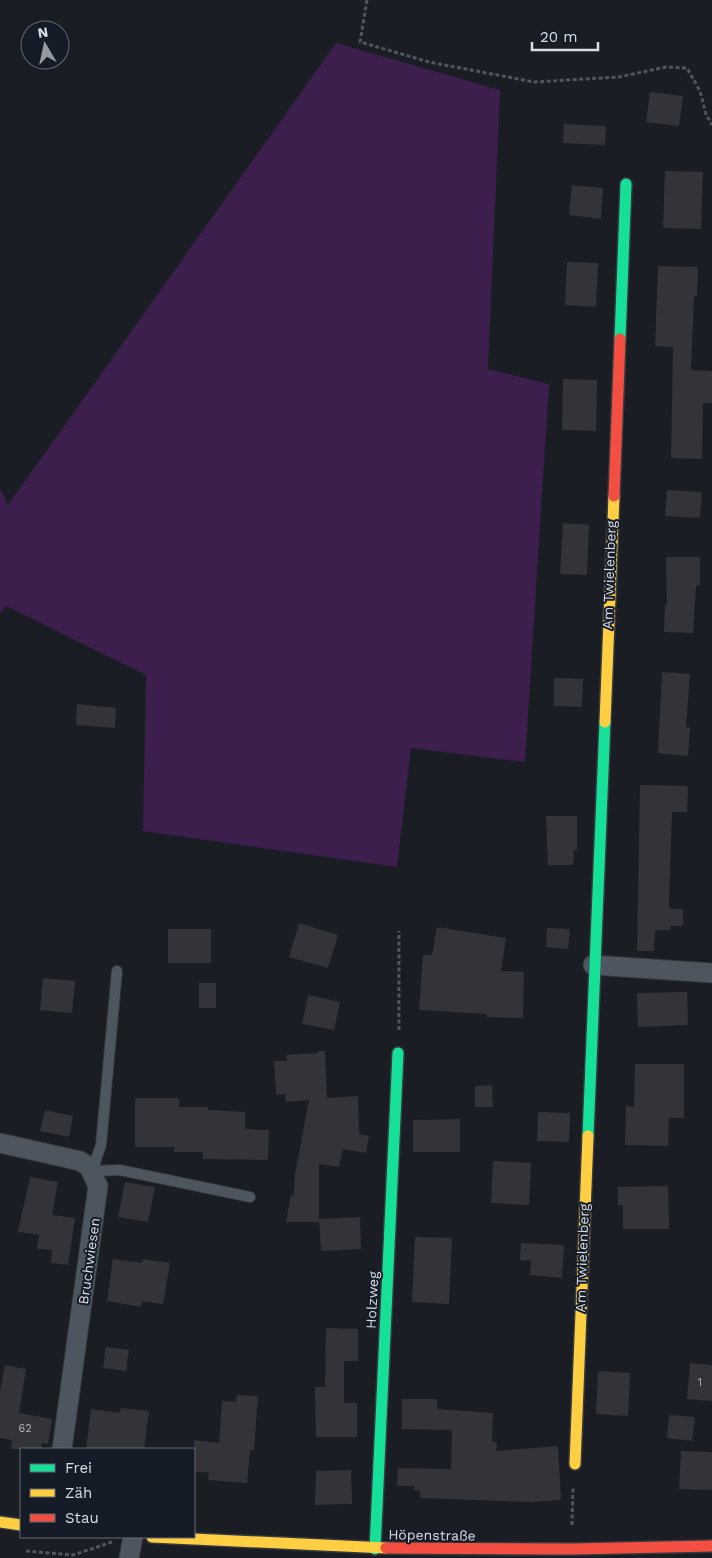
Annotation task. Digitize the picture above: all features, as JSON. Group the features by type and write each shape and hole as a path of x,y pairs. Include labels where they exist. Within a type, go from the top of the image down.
{"street":[{"name":"Am Twielenberg","path":"574,1464 626,184"},
{"path":"593,965 712,974"},
{"name":"Holzweg","path":"369,1552 398,1053"},
{"path":"0,1143 80,1161 92,1171"},
{"name":"Bruchwiesen","path":"62,1448 97,1199 98,1186 92,1171"},
{"path":"0,1522 20,1525"},
{"path":"126,1538 129,1558"},
{"name":"Höpenstraße","path":"166,1538 369,1552 570,1551 712,1546"}],"lane":[{"path":"117,971 101,1145 92,1171 120,1170 250,1197"}],"path":[{"path":"367,0 360,42 429,62 534,82 618,77 666,67 687,68 700,91 706,114 712,124"},
{"path":"398,931 398,1053"},
{"path":"570,1551 574,1464"},
{"path":"18,1550 74,1555 126,1538"}],"shaded area":[{"path":"336,43 500,90 488,369 549,384 525,762 411,748 397,867 143,831 146,675 6,606 0,614 0,488 8,505"}],"building":[{"path":"650,92 683,96 679,126 646,122"},
{"path":"564,124 606,126 605,145 563,143"},
{"path":"665,171 703,172 701,229 663,228"},
{"path":"572,185 603,188 601,219 569,215"},
{"path":"567,262 598,263 596,307 565,305"},
{"path":"658,266 698,267 697,296 694,296 691,370 712,371 712,403 703,403 702,459 671,458 673,347 655,346"},
{"path":"563,379 597,380 596,431 562,430"},
{"path":"667,490 702,492 700,518 665,516"},
{"path":"563,523 589,525 587,575 560,574"},
{"path":"666,557 700,557 700,585 696,585 693,633 664,632 665,605 667,606"},
{"path":"662,672 690,674 686,727 690,728 688,756 658,753"},
{"path":"554,678 583,679 582,707 554,706"},
{"path":"77,704 116,708 115,728 76,725"},
{"path":"640,785 688,786 687,812 672,812 669,904 670,909 683,909 683,926 670,926 670,930 655,930 654,951 637,951"},
{"path":"546,816 577,816 577,850 574,850 573,865 548,865"},
{"path":"299,923 338,935 328,968 289,957"},
{"path":"437,927 506,938 501,971 524,972 523,1018 486,1017 487,1014 419,1010 423,955 432,955"},
{"path":"547,928 570,929 568,949 546,947"},
{"path":"168,929 211,929 211,963 168,963"},
{"path":"43,978 75,981 72,1013 40,1010"},
{"path":"199,983 216,983 216,1008 199,1008"},
{"path":"687,992 688,1025 638,1027 637,993"},
{"path":"308,995 340,1002 334,1030 302,1024"},
{"path":"318,1051 325,1051 327,1098 358,1096 359,1134 369,1136 366,1153 343,1149 339,1167 319,1164 319,1222 286,1222 291,1195 294,1195 295,1174 309,1100 286,1102 285,1094 276,1095 274,1061 287,1061 286,1055 318,1053"},
{"path":"635,1064 684,1064 684,1118 669,1118 668,1146 625,1145 626,1106 634,1107"},
{"path":"492,1085 493,1107 475,1107 475,1086"},
{"path":"135,1098 179,1098 179,1107 208,1107 208,1110 245,1112 245,1129 269,1130 268,1160 203,1159 203,1152 174,1152 174,1147 135,1147"},
{"path":"45,1110 73,1116 69,1137 40,1131"},
{"path":"538,1112 570,1113 569,1142 537,1141"},
{"path":"460,1119 460,1152 413,1152 413,1120"},
{"path":"493,1161 531,1163 529,1205 491,1203"},
{"path":"30,1177 58,1182 52,1215 75,1218 68,1265 51,1263 52,1250 37,1249 39,1235 18,1232"},
{"path":"125,1182 155,1187 148,1222 118,1217"},
{"path":"668,1186 669,1229 623,1229 623,1205 618,1205 618,1187"},
{"path":"360,1217 361,1249 321,1251 319,1219"},
{"path":"415,1237 452,1238 449,1304 412,1302"},
{"path":"521,1243 564,1245 562,1278 530,1275 531,1261 520,1260"},
{"path":"113,1259 142,1263 143,1259 170,1263 163,1304 142,1301 141,1307 107,1301"},
{"path":"326,1328 358,1329 358,1361 344,1361 344,1403 357,1403 357,1437 316,1437 315,1387 325,1387"},
{"path":"106,1347 129,1350 126,1371 103,1368"},
{"path":"690,1363 712,1365 712,1401 687,1399"},
{"path":"5,1365 26,1369 19,1413 52,1419 48,1444 42,1443 41,1448 11,1449 12,1440 0,1438 0,1392"},
{"path":"598,1371 630,1373 628,1416 596,1414"},
{"path":"237,1395 258,1396 254,1450 250,1450 247,1483 208,1480 209,1473 195,1471 194,1440 219,1443 222,1401 236,1402"},
{"path":"402,1399 437,1399 437,1409 493,1413 492,1442 497,1442 496,1451 558,1446 561,1500 532,1502 420,1498 420,1491 414,1490 414,1486 397,1486 398,1468 451,1469 452,1430 402,1429"},
{"path":"121,1408 149,1411 144,1448 86,1448 91,1409 120,1413"},
{"path":"669,1415 695,1417 692,1441 667,1438"},
{"path":"681,1451 712,1452 712,1490 679,1489"},
{"path":"351,1470 352,1504 315,1505 316,1471"}],"traffic: fast":[{"path":"620,339 626,184"},
{"path":"588,1136 605,722"},
{"path":"375,1549 398,1053"}],"traffic: slow":[{"path":"605,722 614,496"},
{"path":"575,1464 588,1136"},
{"path":"0,1522 20,1525"},
{"path":"173,1538 386,1548"}],"traffic: jam":[{"path":"614,496 620,339"},
{"path":"386,1548 572,1549 712,1546"}]}
